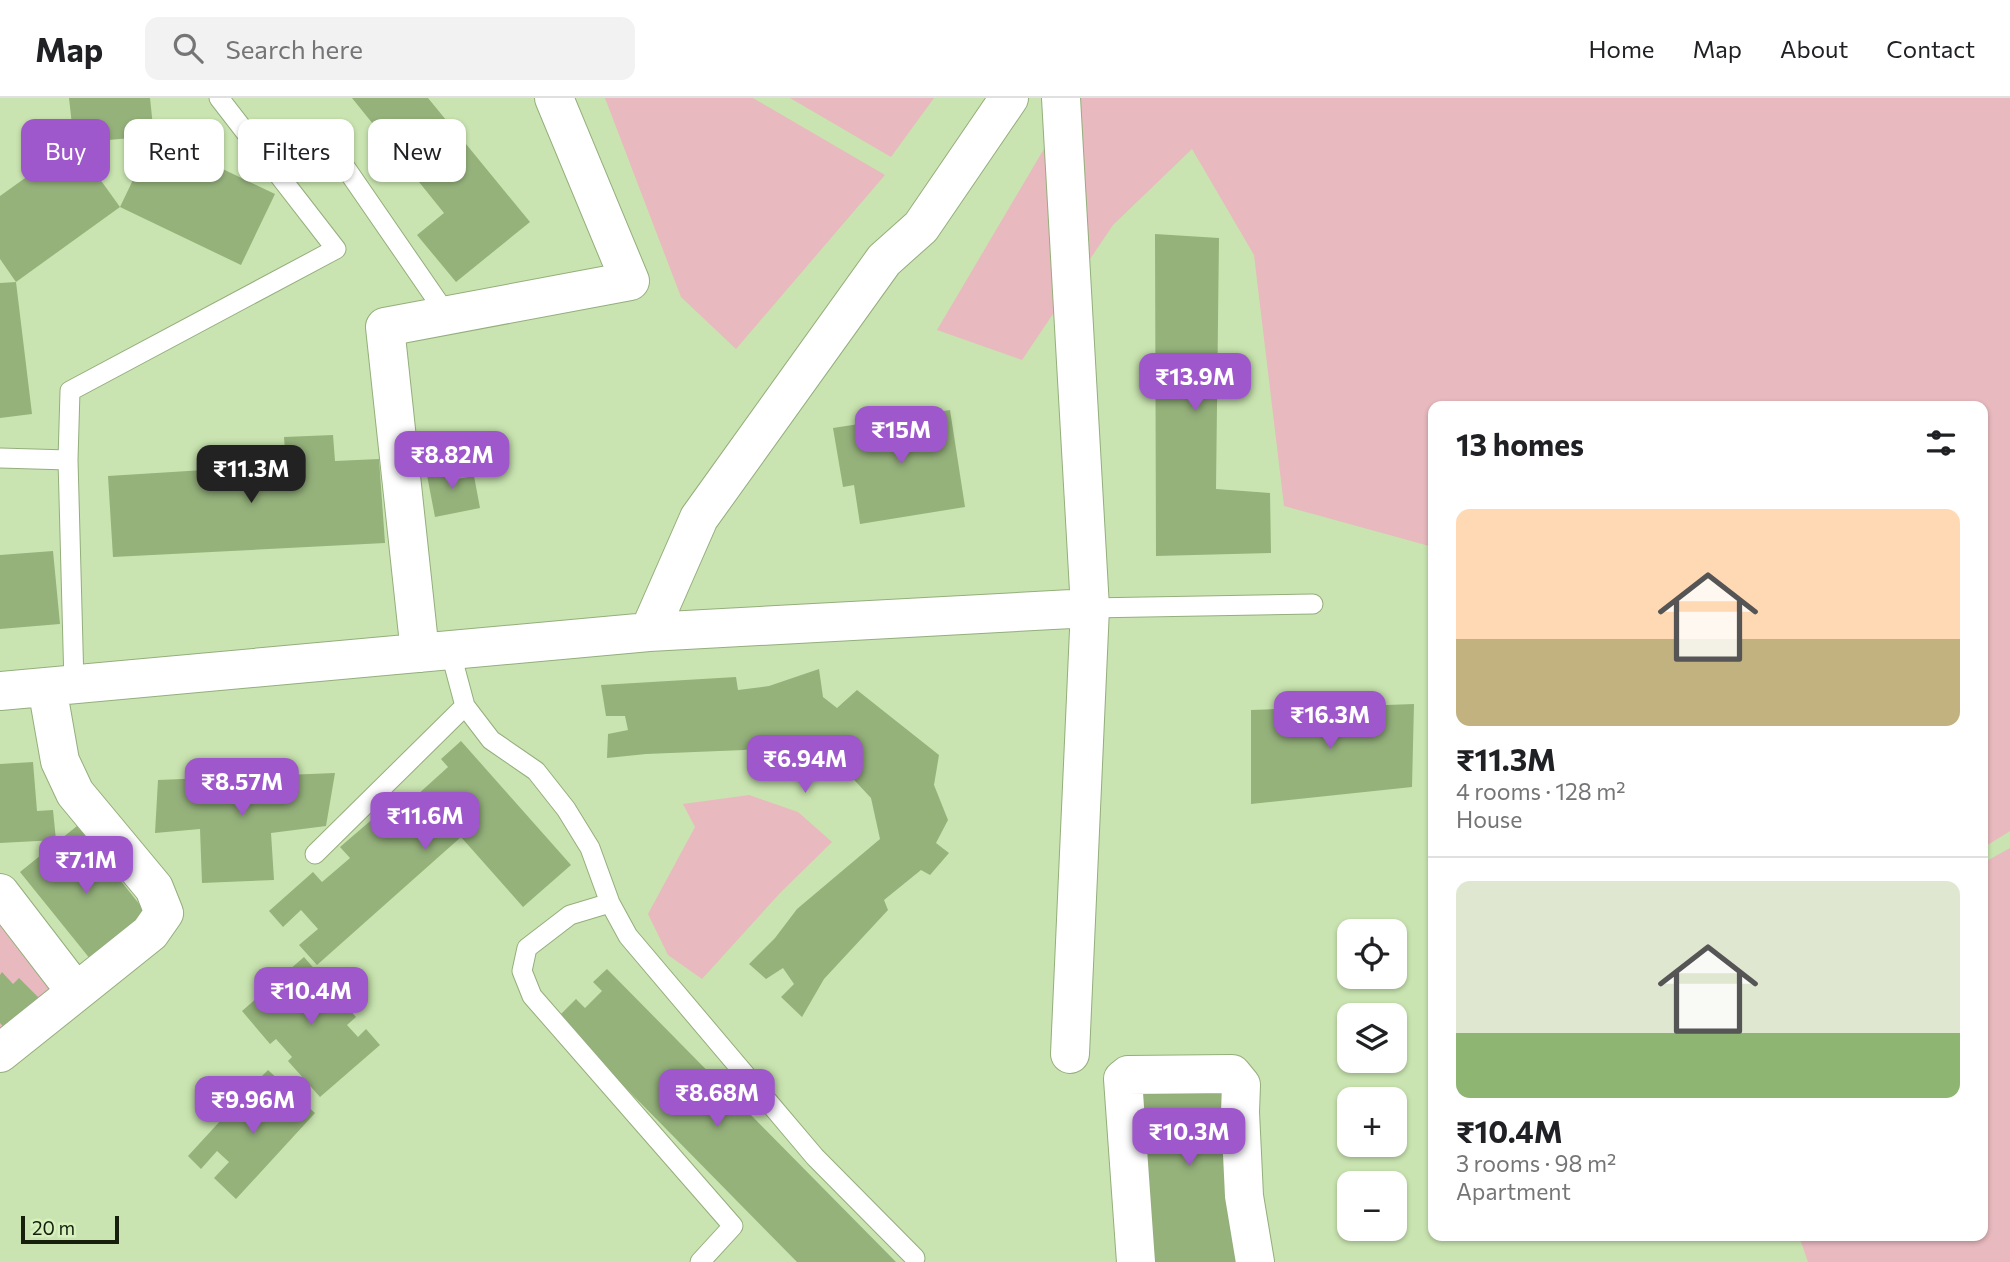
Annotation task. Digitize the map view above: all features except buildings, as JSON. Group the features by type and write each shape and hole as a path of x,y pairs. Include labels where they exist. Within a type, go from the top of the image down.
{"street":[{"path":"435,651 385,327 630,281 554,98"},
{"path":"649,632 699,518 884,260 921,227 1009,98"},
{"path":"1061,98 1090,608 1070,1054"},
{"path":"0,691 649,632 1090,608"},
{"path":"0,1053 150,933 164,912 154,888 75,793 60,761 60,686"},
{"path":"0,893 76,992"},
{"path":"1136,1262 1123,1079 1128,1075 1232,1074 1241,1085 1244,1196 1255,1262"}],"lane":[{"path":"60,686 70,391 336,249 219,98"},
{"path":"354,180 447,315"},
{"path":"0,458 68,460"},
{"path":"1090,608 1313,604"},
{"path":"435,651 465,706 491,740 536,771 566,808 590,848 610,903 628,936 815,1157 915,1258"},
{"path":"315,854 465,706"},
{"path":"610,903 570,915 527,948 522,971 532,996 733,1227 700,1262"}],"shaded area":[{"path":"605,98 753,98 885,175 736,349 681,297"},
{"path":"790,98 934,98 891,157"},
{"path":"1074,98 2010,98 2010,831 1988,845 1988,401 1428,401 1428,546 1284,506 1254,255 1192,149 1113,225 1022,360 937,330"},
{"path":"749,795 798,812 832,842 780,893 702,979 668,955 648,914 695,827 683,804"},
{"path":"2010,848 2010,1262 1808,1262 1801,1241 1988,1241 1988,860"},
{"path":"0,900 90,997 0,1065"}]}
